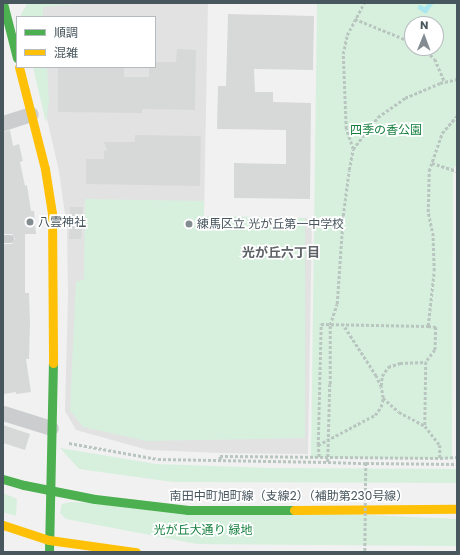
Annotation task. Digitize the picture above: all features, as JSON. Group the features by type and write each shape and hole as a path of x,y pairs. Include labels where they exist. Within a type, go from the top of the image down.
{"main road":[{"path":"4,3 16,54"},
{"path":"19,68 45,169 52,213 54,316 48,540 49,552"},
{"name":"南田中町旭町線（支線2）（補助第230号線）","path":"3,479 24,485 95,499 188,510 457,509"},
{"path":"3,525 48,540 136,552"}],"street":[{"path":"3,123 31,114"},
{"path":"3,413 51,428"}],"path":[{"path":"353,149 346,130 343,54 347,35 364,3"},
{"path":"355,19 404,39"},
{"path":"432,56 435,59 445,82"},
{"path":"328,462 330,325 337,304 343,216 353,149 378,117 405,98 445,82 457,79"},
{"path":"428,326 434,271 433,236 428,212 429,171 442,133 457,116"},
{"path":"432,163 457,172"},
{"path":"319,457 321,324 436,327 435,350 426,362 425,426"},
{"path":"342,325 370,366 381,387"},
{"path":"318,445 375,415 381,407 383,398 381,387 382,376 388,367 400,363 426,362"},
{"path":"383,398 399,412 425,426 440,445 440,458"},
{"path":"68,443 158,459 457,464"},
{"path":"220,460 220,456 457,457"},
{"path":"365,552 366,463"}],"shaded area":[{"name":"練馬区立 光が丘第一中学校","path":"29,3 208,3 204,216 312,218 308,454 219,453 148,450 76,430 65,411 68,295 67,229 59,171 35,68 156,68 156,16 23,16"}],"green space":[{"path":"28,3 89,3 43,7 43,16 21,16"},
{"name":"四季の香公園","path":"317,3 457,3 457,164 453,169 452,459 311,458"},
{"path":"33,68 47,68 49,101 46,123"},
{"name":"練馬区立 光が丘第一中学校","path":"85,199 204,201 204,216 305,218 305,438 147,441 83,427 70,410 76,282 84,279"},
{"path":"60,448 156,464 271,468 457,469 457,483 173,482 79,469"},
{"path":"3,493 17,499 16,516 3,512"},
{"name":"光が丘大通り 緑地","path":"71,502 457,519 457,546 197,544 66,519 60,513 62,504"}],"building":[{"path":"228,14 314,16 313,70 254,69 255,92 273,92 273,102 311,103 310,199 234,198 234,163 286,164 286,130 217,129 218,86 226,86"},
{"path":"177,49 196,50 195,110 142,109 142,113 58,112 58,68 124,68 124,77 149,77 149,68 156,68 156,62 176,62"},
{"path":"10,130 13,146 19,144 23,161 20,162 25,186 27,185 31,211 34,211 36,234 25,234 25,293 29,293 30,322 29,359 26,359 31,392 4,394 3,244 12,244 15,239 12,234 3,234 3,132"},
{"path":"135,135 201,136 200,186 86,184 86,159 104,159 104,151 107,150 104,142 135,142"},
{"path":"70,207 83,207 81,239 69,239"},
{"path":"3,425 30,434 25,450 3,443"}],"waterway":[{"path":"420,7 425,10 430,3"}],"traffic: fast":[{"path":"3,3 16,54"},
{"path":"49,552 53,363"},
{"path":"3,479 24,485 95,499 188,510 294,510"}],"traffic: slow":[{"path":"19,68 45,169 52,213 53,363"},
{"path":"294,510 457,509"},
{"path":"3,525 49,540 136,552"}],"place":[{"name":"八雲神社","path":"30,222"},
{"name":"練馬区立 光が丘第一中学校","path":"189,224"}],"district":[{"name":"光が丘六丁目","path":"281,253"}]}
